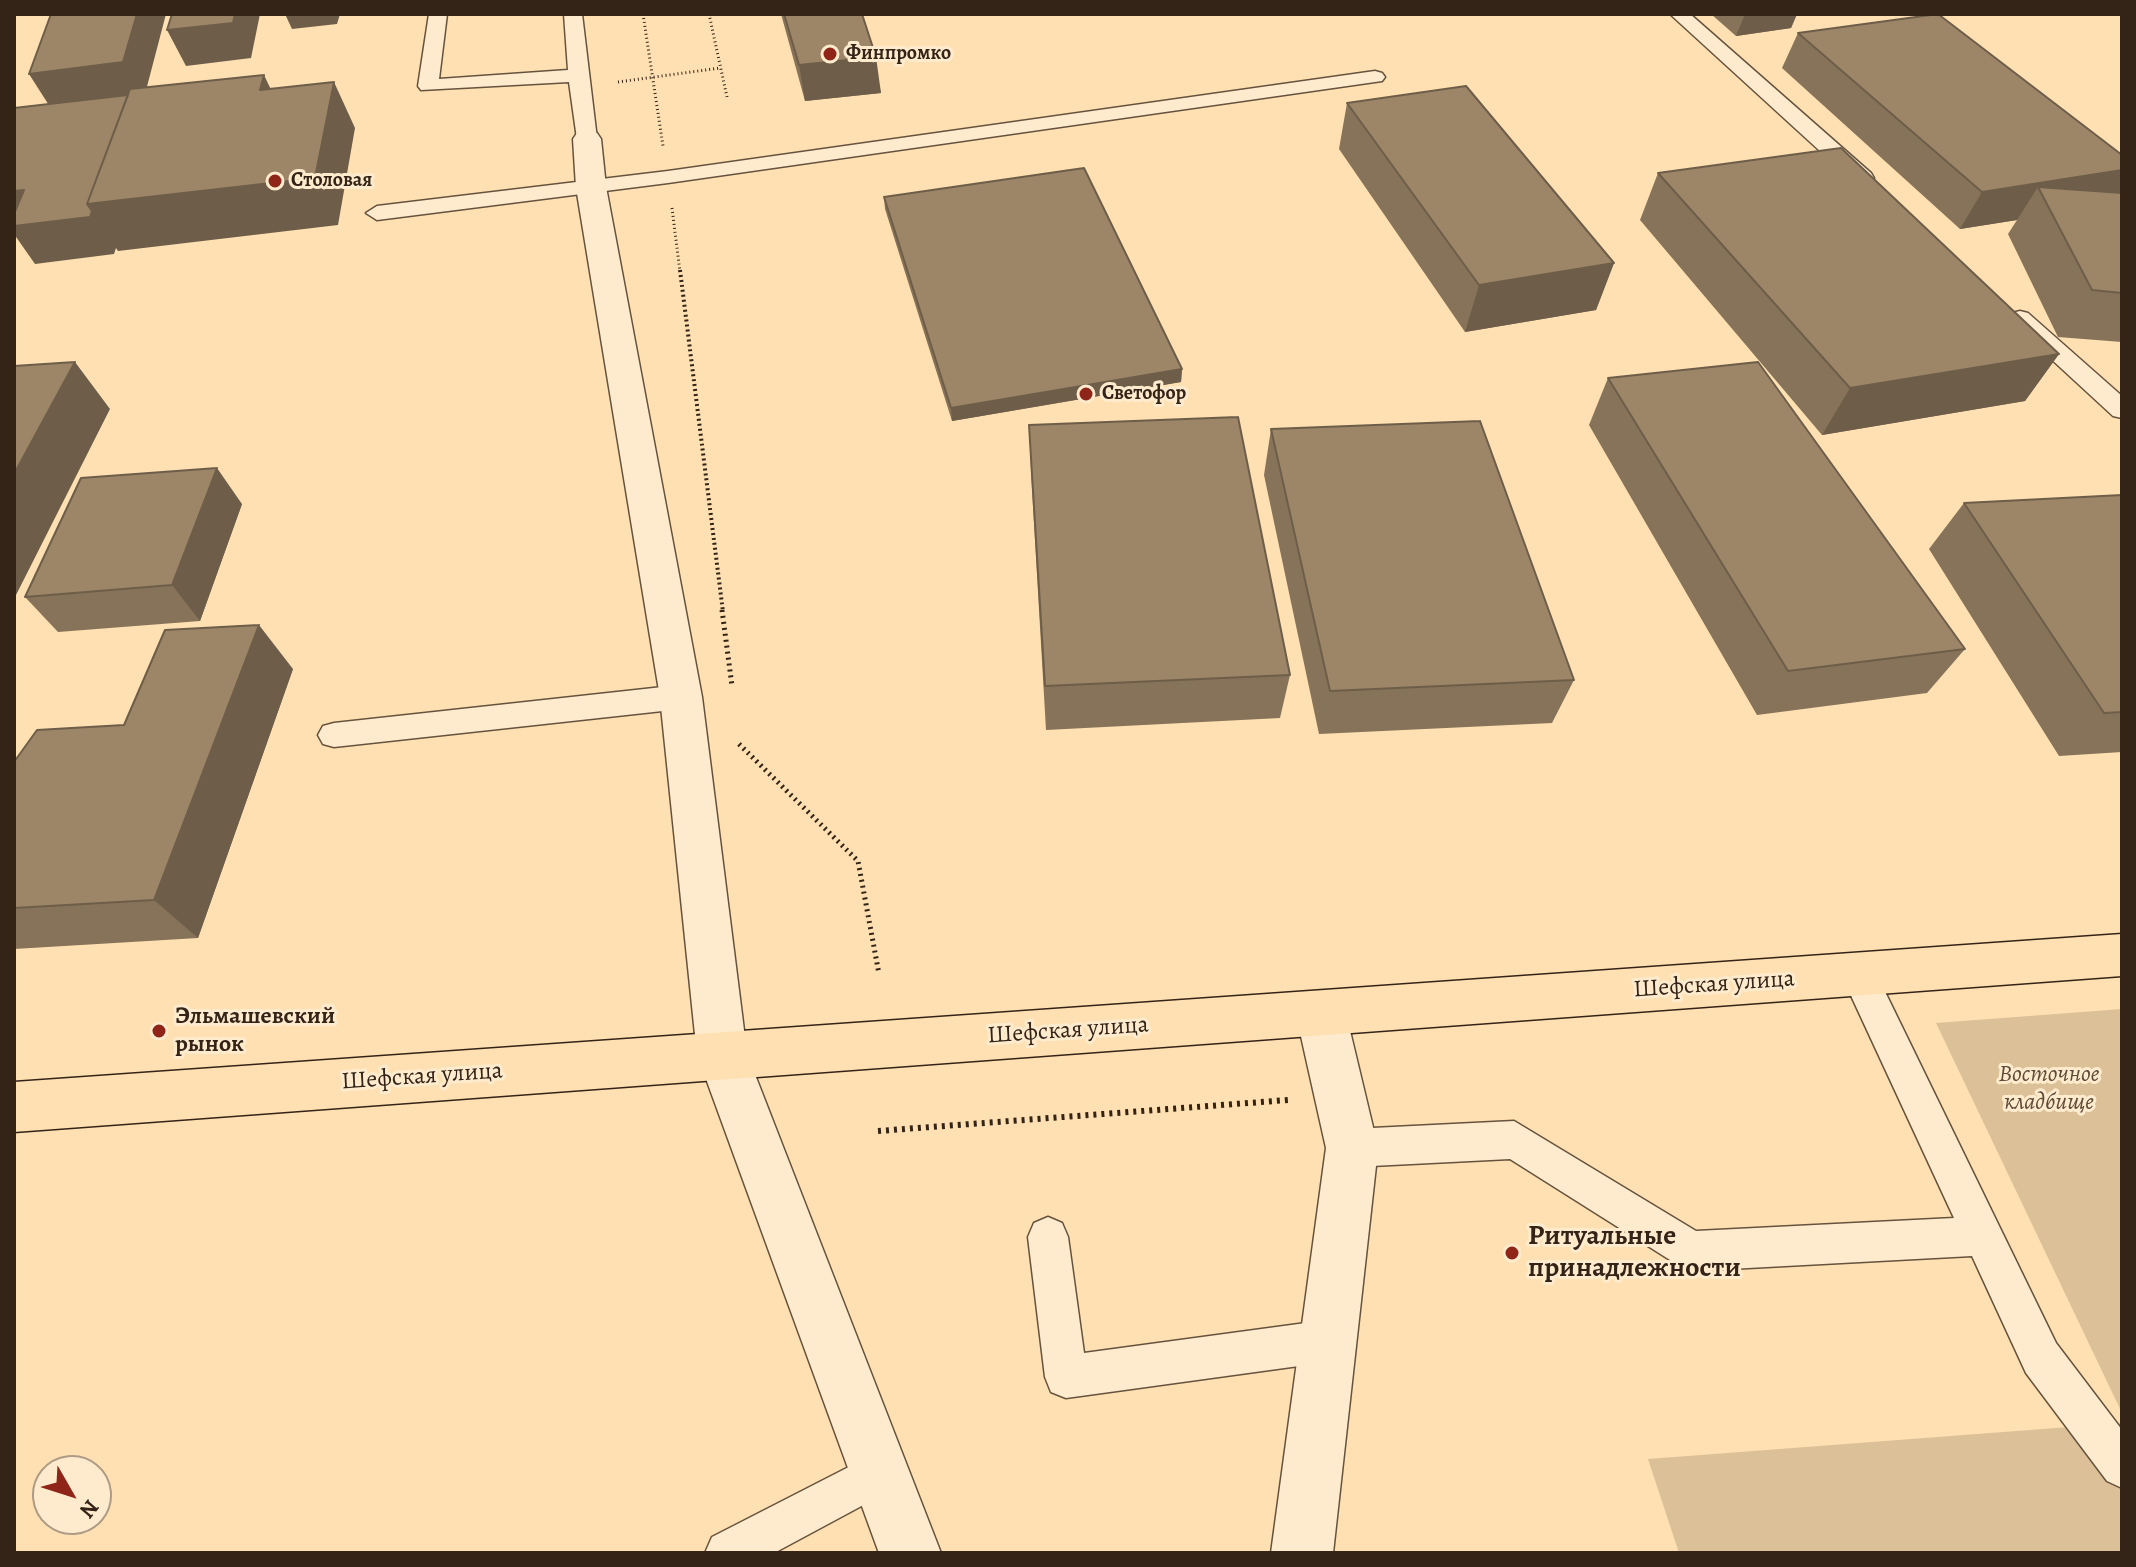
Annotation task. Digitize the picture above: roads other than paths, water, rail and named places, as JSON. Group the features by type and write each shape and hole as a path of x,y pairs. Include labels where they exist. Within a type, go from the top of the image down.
{"main road":[{"name":"Шефская улица","path":"14,1107 2122,955"}],"street":[{"path":"587,139 591,187 681,697 722,1054 910,1553"},
{"path":"1302,1553 1352,1148 1321,1014"}],"lane":[{"path":"438,14 428,86 578,81"},
{"path":"573,14 578,81 587,139"},
{"path":"1679,14 1877,191"},
{"path":"377,213 668,177 1375,77"},
{"path":"2005,305 2122,410"},
{"path":"334,735 681,697"},
{"path":"1859,974 2041,1358 2122,1466"},
{"path":"1352,1148 1514,1140 1692,1251 1983,1236"},
{"path":"1048,1237 1066,1377 1328,1341"},
{"path":"728,1553 880,1473"}],"place":[{"name":"Финпромко","path":"830,54"},
{"name":"Столовая","path":"275,181"},
{"name":"Светофор","path":"1086,394"},
{"name":"Эльмашевский рынок","path":"159,1031"},
{"name":"Ритуальные принадлежности","path":"1512,1253"}],"park label":[{"name":"Восточное кладбище","path":"2049,1089"}]}
